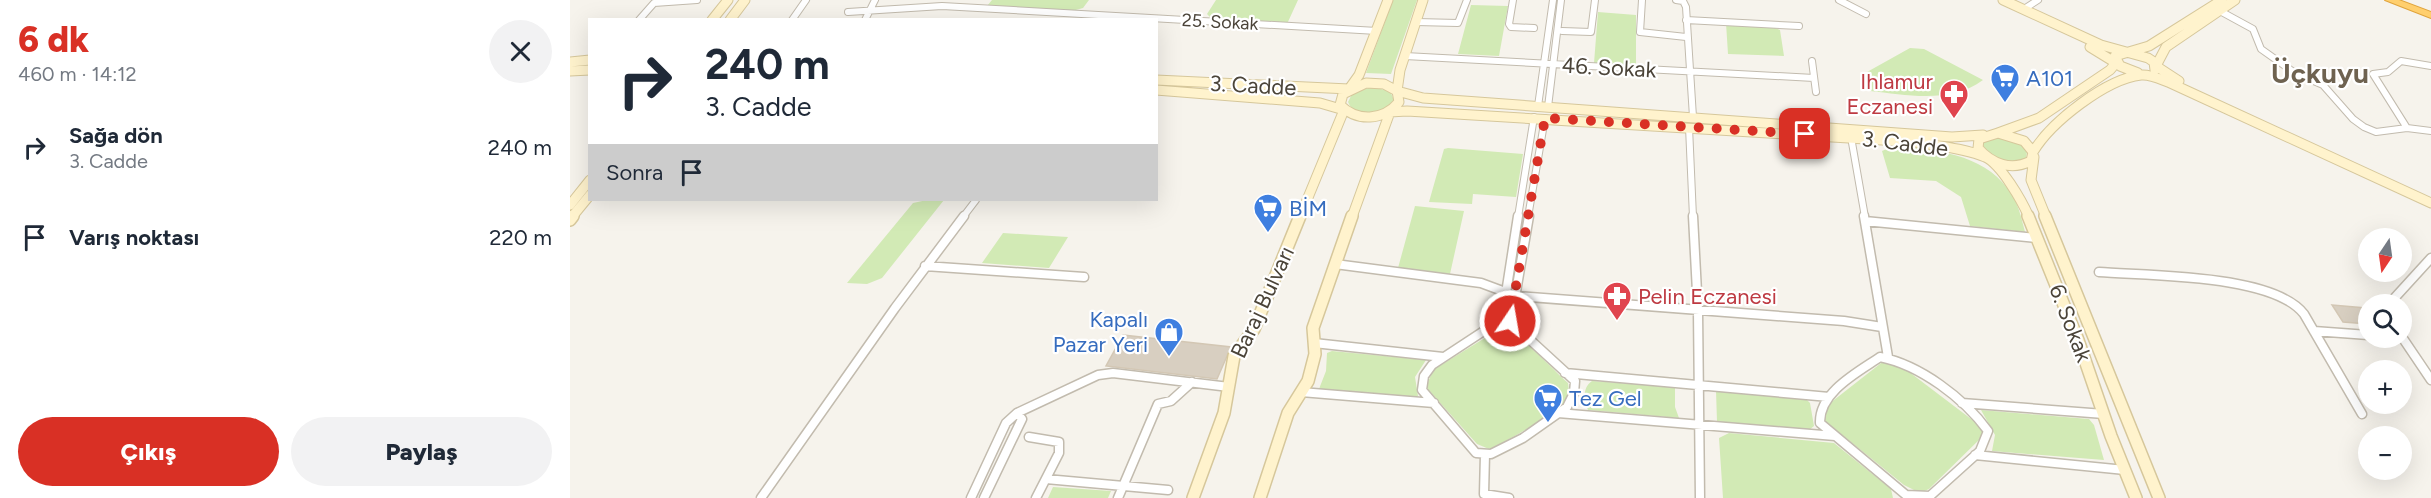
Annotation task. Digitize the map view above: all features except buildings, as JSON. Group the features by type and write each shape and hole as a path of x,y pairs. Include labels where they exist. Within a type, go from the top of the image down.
{"highway":[{"path":"2390,0 2431,15"},
{"path":"2410,0 2431,8"}],"main road":[{"path":"714,18 728,0"},
{"path":"732,18 745,0"},
{"path":"1349,89 1359,75 1388,0"},
{"path":"1260,498 1288,413 1308,381 1314,354 1313,328 1390,112 1399,102 1397,91 1405,56 1423,0"},
{"path":"1992,0 2100,51 2125,69 2168,82 2431,203"},
{"path":"2003,0 2123,53 2143,56 2174,78 2431,197"},
{"path":"1998,133 2039,117 2110,70 2116,63 2115,56 2149,46 2222,0"},
{"path":"1998,133 2024,141 2033,155 2043,136 2057,123 2128,77 2154,72 2166,47 2235,0"},
{"path":"570,62 588,60"},
{"path":"570,71 588,70"},
{"name":"3. Cadde","path":"1158,80 1349,89 1375,82 1423,98 1952,137 1998,133"},
{"name":"Baraj Bulvarı","path":"1193,498 1224,413 1234,356 1254,329 1344,110 1340,99 1349,89"},
{"name":"3. Cadde","path":"1158,90 1320,103 1360,117 1390,112 1534,117 1851,137 1935,145 1987,158 2003,165 2020,166 2031,161 2033,155"},
{"path":"1983,135 1977,143 1978,148 1987,158"},
{"name":"6. Sokak","path":"2033,155 2031,180 2159,498"},
{"name":"6. Sokak","path":"1987,158 2021,198 2078,340 2136,498"},
{"path":"570,205 588,182"},
{"path":"570,220 588,198"}],"street":[{"path":"641,18 654,3 697,0"},
{"path":"793,18 806,0"},
{"path":"866,18 876,0"},
{"path":"1416,22 1458,23 1461,21 1467,0"},
{"path":"1514,0 1509,24 1511,27 1534,28"},
{"path":"1543,107 1545,63 1553,0"},
{"path":"1543,107 1553,63 1561,0"},
{"path":"1563,31 1591,32 1595,0"},
{"path":"1642,0 1640,32 1686,37"},
{"path":"1839,0 1866,14"},
{"path":"2024,9 2038,0"},
{"path":"1683,2 1693,117"},
{"name":"25. Sokak","path":"848,12 942,6 1155,18"},
{"path":"2220,10 2253,29 2257,44 2276,61 2323,85 2364,127 2376,132 2407,128 2431,131"},
{"name":"25. Sokak","path":"1158,18 1377,31"},
{"path":"1686,20 1799,26"},
{"name":"46. Sokak","path":"1405,56 1814,78"},
{"path":"1812,61 1816,92"},
{"path":"2407,128 2373,74 2388,72 2401,61 2431,66"},
{"path":"1534,117 1506,291 1506,320 1575,381 1574,393 1567,407 1523,438 1491,454 1476,453 1422,390 1422,380 1425,371 1443,357 1506,320 1516,296 1545,118"},
{"path":"1689,127 1698,310 1697,425 1700,498"},
{"path":"1851,137 1888,357"},
{"path":"761,498 925,266 975,201"},
{"path":"1865,221 2037,238"},
{"path":"2398,294 2431,258"},
{"path":"1335,264 1481,283 1516,296 1844,321 1882,327"},
{"path":"925,266 1084,278"},
{"path":"2099,272 2241,284 2266,289 2297,305 2358,407"},
{"path":"2314,331 2358,334"},
{"path":"1314,343 1443,357"},
{"path":"2409,348 2431,380"},
{"path":"1880,357 1888,357 1900,362 1959,402 1976,416 1988,431 1985,442 1975,455 1930,496 1921,498 1906,495 1820,423 1818,415 1823,402 1880,357"},
{"path":"971,498 1006,423 1017,413 1098,375 1113,373 1229,387"},
{"path":"1565,373 1697,383 1829,397"},
{"path":"1118,498 1158,404 1171,401 1191,382"},
{"path":"1301,392 1434,404"},
{"path":"1959,402 2104,414"},
{"path":"984,498 1022,419 1017,413"},
{"path":"1558,413 1836,436"},
{"path":"1029,437 1059,442 1059,453 1036,498"},
{"path":"1485,454 1483,497 1509,498"},
{"path":"1975,455 2125,470"},
{"path":"1046,479 1124,484 1168,490"}],"green space":[{"path":"992,0 1089,0 1083,8 1072,11 987,6"},
{"path":"1216,0 1298,0 1287,24 1212,19 1207,14"},
{"path":"1393,0 1417,0 1391,74 1366,73"},
{"path":"1471,5 1508,6 1499,56 1458,54"},
{"path":"1598,12 1636,15 1636,65 1594,63"},
{"path":"1726,23 1773,27 1780,30 1784,56 1728,54"},
{"path":"1910,48 1924,49 1983,80 1970,88 1943,95 1914,96 1870,91 1867,72"},
{"path":"1371,87 1390,91 1394,100 1391,105 1374,113 1361,112 1350,106 1348,102 1352,94"},
{"path":"1999,137 2019,143 2027,151 2026,159 2013,162 2002,160 1983,146 1983,142"},
{"path":"1894,146 1941,152 1985,168 1997,177 2011,194 2019,209 2025,232 1970,226 1961,197 1936,181 1890,178 1882,151"},
{"path":"1444,149 1523,154 1516,197 1473,194 1472,204 1429,202"},
{"path":"943,201 882,278 867,284 847,283 913,203"},
{"path":"1415,206 1464,211 1450,274 1398,268"},
{"path":"1003,233 1068,237 1049,268 982,263"},
{"path":"1501,328 1508,330 1526,343 1568,383 1569,392 1566,401 1552,413 1489,449 1477,444 1426,387 1433,370"},
{"path":"1332,351 1426,360 1415,377 1418,396 1415,398 1319,389 1326,371 1327,353"},
{"path":"1885,360 1896,362 1983,428 1982,437 1929,489 1920,493 1904,485 1825,421 1822,413 1825,407"},
{"path":"1592,381 1675,387 1675,407 1679,418 1588,410 1585,394"},
{"path":"1716,390 1806,399 1810,403 1814,426 1809,430 1717,422"},
{"path":"1981,410 2089,419 2094,425 2104,460 1992,451 1995,435"},
{"path":"1729,433 1834,443 1891,489 1893,498 1723,498 1719,438"},
{"path":"1053,487 1111,491 1108,498 1048,498"}],"place":[{"name":"A101","path":"2005,104"},
{"name":"Ihlamur Eczanesi","path":"1954,120"},
{"name":"BİM","path":"1268,234"},
{"name":"Pelin Eczanesi","path":"1617,322"},
{"name":"Kapalı Pazar Yeri","path":"1169,358"},
{"name":"Tez Gel","path":"1548,424"}],"district":[{"name":"Üçkuyu","path":"2320,73"}],"route":[{"path":"1510,321 1533,200 1545,118 1805,134"}]}
